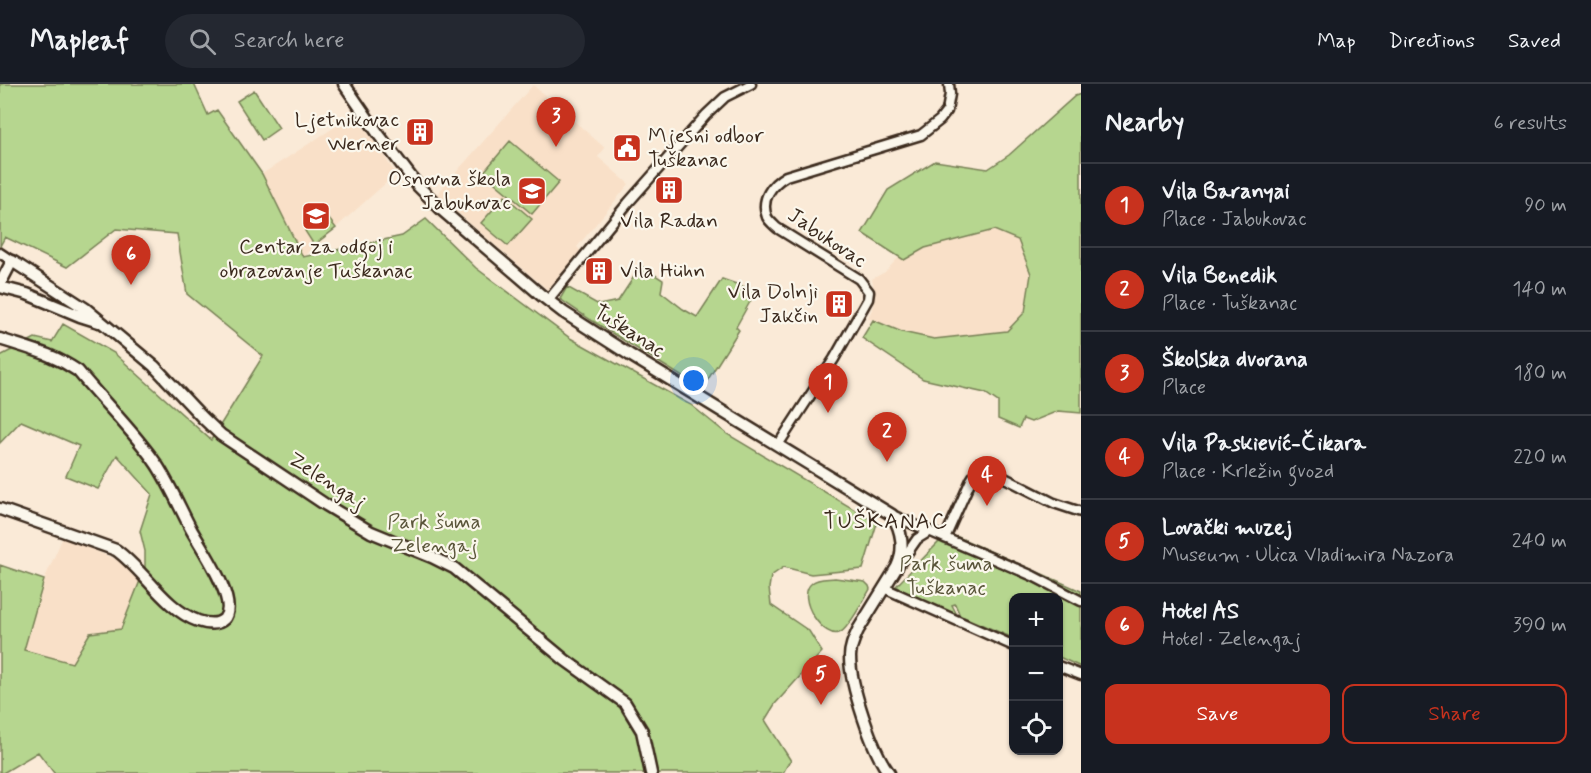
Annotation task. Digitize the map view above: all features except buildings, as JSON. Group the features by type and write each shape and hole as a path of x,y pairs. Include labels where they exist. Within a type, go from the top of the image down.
{"street":[{"name":"Tuškanac","path":"344,84 418,186 443,211 563,312 892,515 1033,576 1081,601"},
{"path":"548,300 628,203 706,115 725,97 752,84"},
{"name":"Jabukovac","path":"778,445 834,359 868,299 869,292 859,279 777,228 768,218 765,207 768,193 774,183 786,176 921,135 940,120 947,111 950,94 948,84"},
{"path":"0,253 12,261 0,286 103,323"},
{"name":"Zelengaj","path":"12,261 86,309 103,323 154,366 221,435 371,532 432,556 454,568 565,660 625,703 642,731 651,773"},
{"path":"0,339 42,351 78,370 144,448 158,466 219,577 229,605 228,613 223,620 216,623 196,620 170,604 126,557 116,550 0,509"},
{"path":"945,538 971,480 980,470 989,470 1054,503 1081,512"},
{"path":"892,515 902,545 897,567"},
{"path":"889,773 864,720 853,679 851,647 858,630 897,567 917,539 930,531"},
{"path":"884,588 1009,644"},
{"path":"1063,668 1081,675"}],"shaded area":[{"name":"Osnovna škola Jabukovac","path":"533,85 605,148 598,157 629,184 577,247 581,251 548,290 437,194"},
{"name":"Centar za odgoj i obrazovanje Tuškanac","path":"355,114 396,174 303,257 262,174"},
{"path":"994,230 1018,240 1031,274 1025,312 1007,331 934,339 902,332 868,318 875,294 872,279 885,272 899,257 904,260 925,248"},
{"path":"63,537 117,560 129,567 140,581 121,629 90,633 72,663 24,650 44,580"}],"green space":[{"name":"Park šuma Zelengaj","path":"0,84 194,84 208,115 217,110 262,174 303,257 402,236 426,219 476,268 570,338 691,405 727,434 877,523 863,569 811,574 784,567 771,576 769,588 771,605 809,631 822,652 775,704 765,720 791,761 783,773 54,773 38,752 0,773 0,565 44,580 24,650 72,663 90,633 121,629 145,568 145,551 140,531 152,494 117,455 98,489 66,476 79,446 21,421 0,443 0,356 35,338 52,342 63,324 114,353 211,440 263,356 187,294 177,234 116,229 67,267 5,237 0,246"},
{"path":"254,90 279,128 262,140 237,101"},
{"path":"1081,94 1081,413 1058,411 1031,422 1023,419 1019,428 998,419 998,402 985,393 923,379 862,338 873,320 902,332 934,339 1007,331 1025,312 1031,274 1018,240 994,230 925,248 904,260 862,233 888,190 935,161 988,169 1009,155 1075,96"},
{"path":"510,141 559,182 532,214 483,173"},
{"path":"505,196 532,219 508,246 481,223"},
{"path":"325,214 336,228 314,245 305,231"},
{"path":"641,266 663,280 661,292 697,317 722,279 756,291 736,327 739,330 702,389 560,299 567,287 599,305 618,301"},
{"path":"958,537 1081,591 1081,595 957,539"},
{"name":"Park šuma Tuškanac","path":"939,542 1055,593 1009,593 1009,636 964,617 963,620 955,604 952,605 958,617 913,597 896,586"},
{"path":"835,578 865,582 870,589 848,624 841,632 834,633 827,631 814,616 809,607 807,590 814,581"},
{"name":"Park šuma Tuškanac","path":"1063,597 1081,606 1081,667 1063,659"}],"place":[{"name":"Ljetnikovac Werner","path":"420,132"},
{"name":"Školska dvorana","path":"556,147"},
{"name":"Mjesni odbor Tuškanac","path":"627,148"},
{"name":"Vila Radan","path":"669,190"},
{"name":"Osnovna škola Jabukovac","path":"532,191"},
{"name":"Centar za odgoj i obrazovanje Tuškanac","path":"316,216"},
{"name":"Vila Hühn","path":"599,271"},
{"name":"Hotel AS","path":"131,285"},
{"name":"Vila Dolnji Jakčin","path":"839,304"},
{"name":"Vila Baranyai","path":"828,413"},
{"name":"Vila Benedik","path":"887,462"},
{"name":"Vila Paskiević-Čikara","path":"987,506"},
{"name":"Lovački muzej","path":"821,705"}],"district":[{"name":"TUŠKANAC","path":"886,522"}]}
